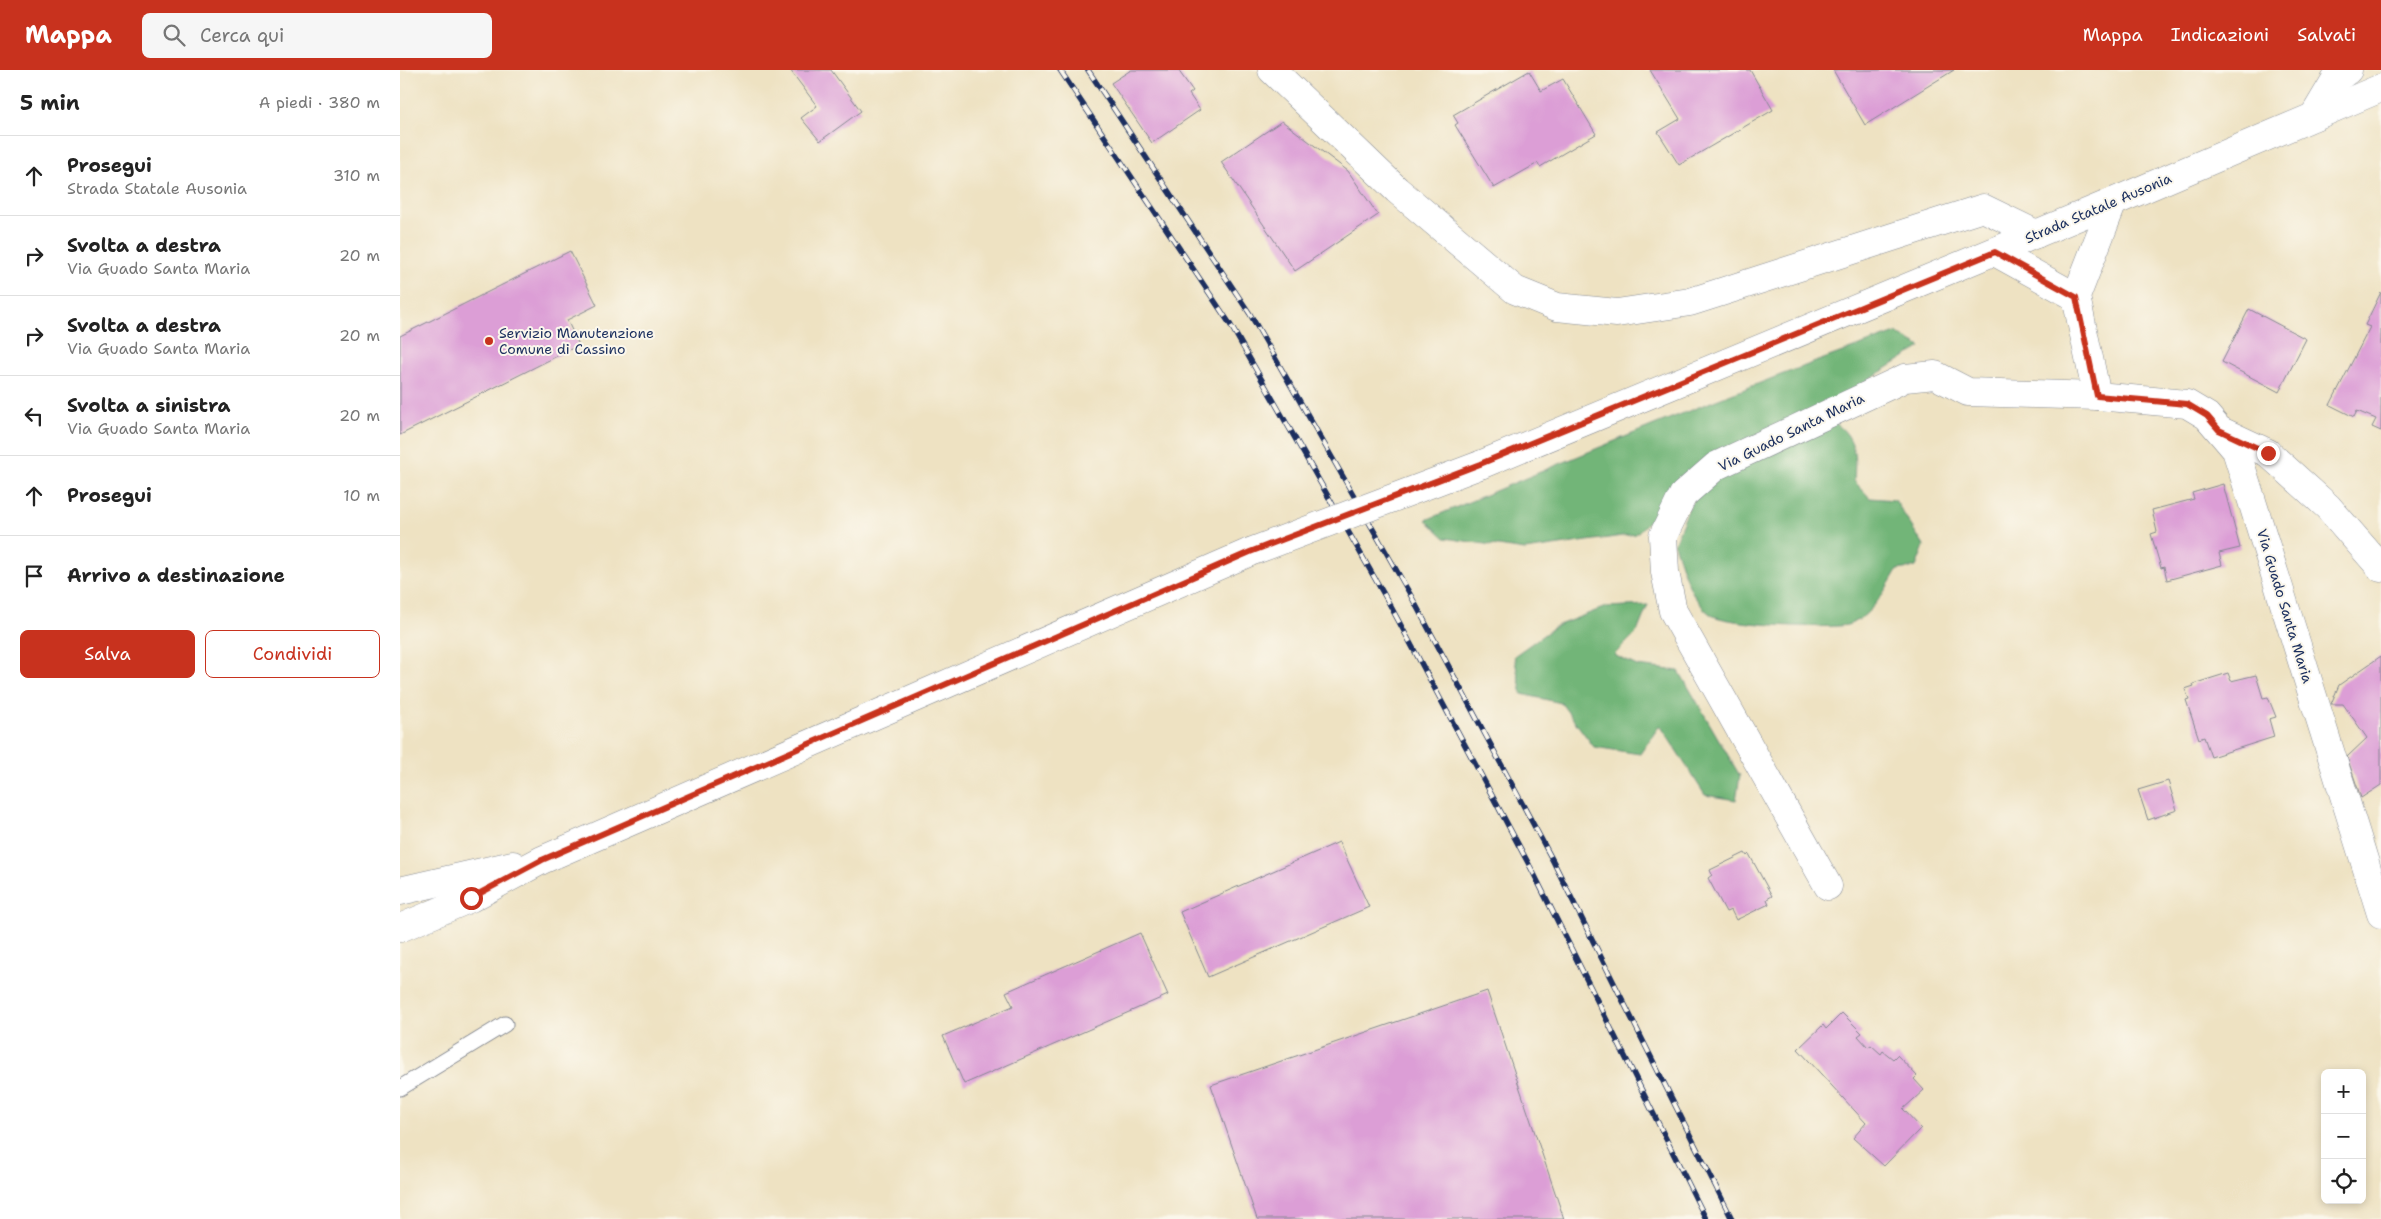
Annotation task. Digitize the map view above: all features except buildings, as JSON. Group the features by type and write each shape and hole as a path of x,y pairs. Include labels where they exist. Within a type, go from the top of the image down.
{"main road":[{"path":"1272,70 1397,190 1515,290 1557,307 1616,313 1690,302 1982,208 2036,234"},
{"path":"2314,116 2336,79 2348,70"},
{"name":"Strada Statale Ausonia","path":"400,928 471,898 542,860 1250,552 1480,464 1995,252 2381,88"},
{"path":"2097,396 2076,297 2113,202"},
{"path":"1995,252 2076,297"},
{"name":"Via Guado Santa Maria","path":"1828,886 1673,611 1665,572 1663,536 1684,495 1716,466 1905,378 1935,374 1968,392 2097,396 2187,404 2207,416 2236,450 2381,914"},
{"path":"2219,430 2268,453 2328,507 2381,568"},
{"name":"Strada Statale Ausonia","path":"400,891 542,860"}],"lane":[{"path":"400,1088 505,1024"}],"green space":[{"path":"1896,333 1921,347 1664,506 1636,534 1525,550 1445,538 1426,520 1718,399"},
{"path":"1829,419 1845,431 1852,445 1855,461 1854,481 1870,498 1895,500 1924,546 1916,567 1897,570 1870,610 1856,621 1847,625 1799,626 1754,623 1719,618 1710,614 1692,591 1674,544 1691,503 1725,470"},
{"path":"1648,605 1637,632 1614,655 1637,666 1679,671 1740,776 1736,800 1705,795 1660,725 1640,754 1594,747 1561,703 1522,694 1514,656 1556,626 1606,607"}],"railway":[{"path":"1060,70 1230,324 1390,605 1533,872 1706,1219"},
{"path":"1088,70 1250,314 1410,594 1553,861 1732,1219"}],"place":[{"name":"Servizio Manutenzione Comune di Cassino","path":"489,341"}],"route":[{"path":"471,898 542,860 1250,552 1480,464 1995,252 2076,297 2097,396 2187,404 2207,416 2219,430 2268,453"}]}
